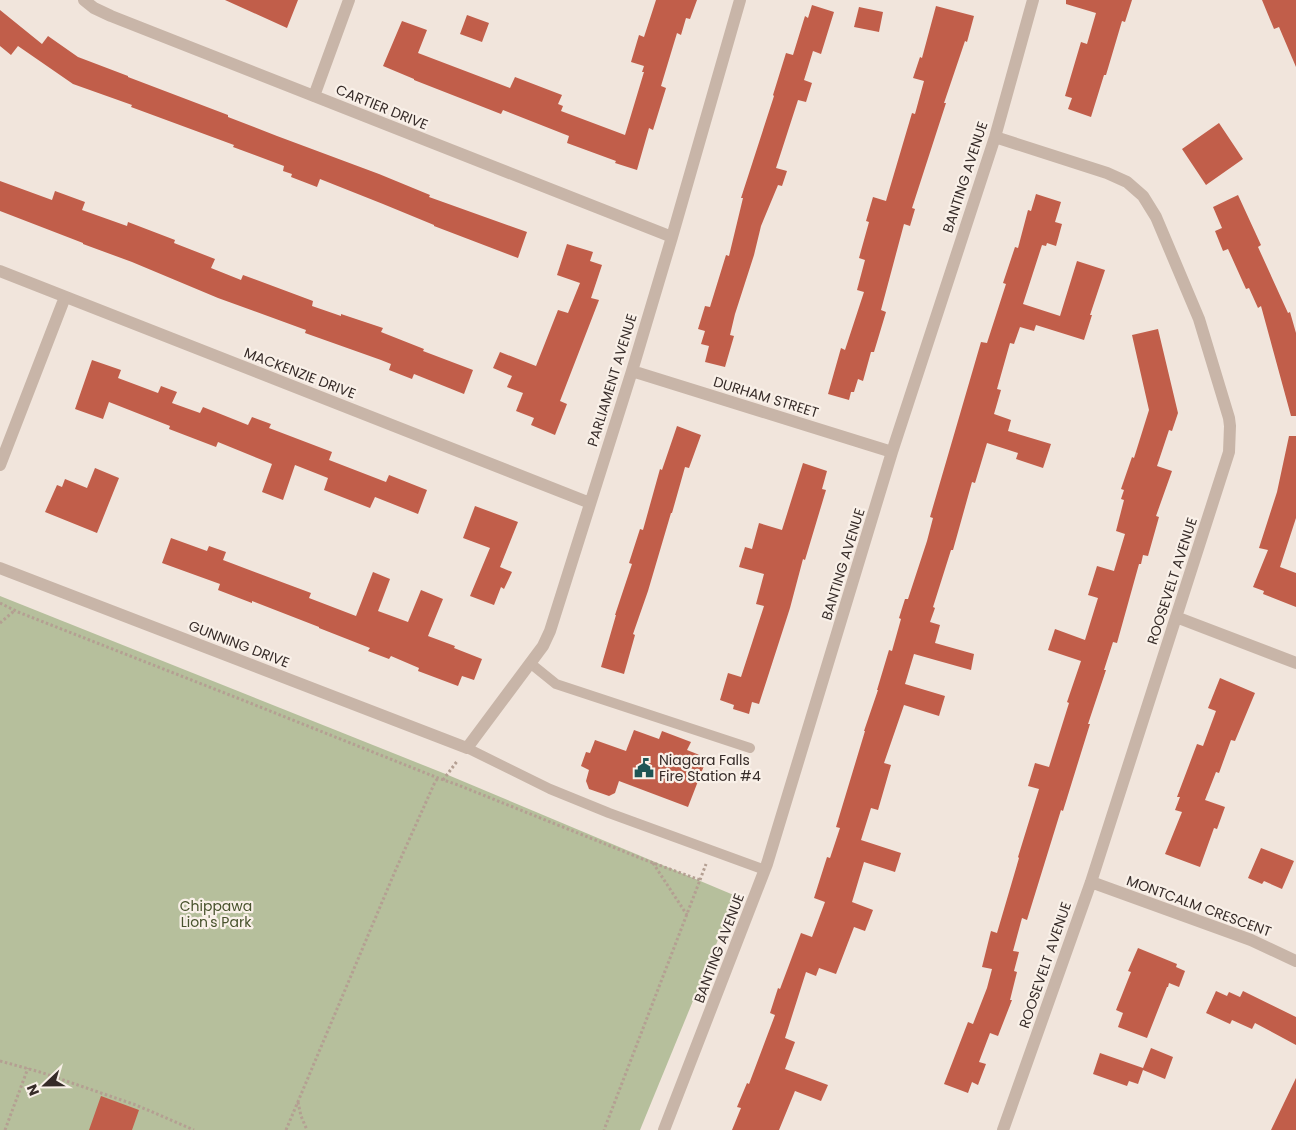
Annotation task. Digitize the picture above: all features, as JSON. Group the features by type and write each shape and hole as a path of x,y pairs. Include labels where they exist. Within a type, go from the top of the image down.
{"street":[{"name":"CARTIER DRIVE","path":"84,0 94,8 112,16 672,237"},
{"path":"314,96 349,0"},
{"name":"PARLIAMENT AVENUE","path":"467,748 543,646 550,631 632,371 740,0"},
{"name":"BANTING AVENUE","path":"664,1130 765,870 892,452 995,137 1033,0"},
{"name":"ROOSEVELT AVENUE","path":"995,137 1107,173 1127,182 1143,196 1156,217 1199,320 1230,426 1229,452 1091,882 1003,1130"},
{"name":"MACKENZIE DRIVE","path":"0,271 590,503"},
{"path":"0,465 66,297"},
{"name":"DURHAM STREET","path":"632,371 892,452"},
{"name":"GUNNING DRIVE","path":"0,568 467,748"},
{"path":"1176,616 1296,663"},
{"name":"MONTCALM CRESCENT","path":"1091,882 1251,940 1296,960"}],"lane":[{"path":"530,663 556,684 750,748"},
{"path":"467,748 550,789 765,870"}],"path":[{"path":"0,604 700,880"},
{"path":"0,623 14,611"},
{"path":"443,780 467,748"},
{"path":"286,1130 396,869 438,778"},
{"path":"604,1130 707,862"},
{"path":"653,863 687,915"},
{"path":"0,1061 28,1068 136,1105 194,1130"},
{"path":"5,1130 28,1068"},
{"path":"298,1102 307,1130"}],"green space":[{"name":"Chippawa Lion's Park","path":"0,596 448,775 736,896 640,1130 0,1130"}],"building":[{"path":"225,0 298,0 287,28"},
{"path":"656,0 697,0 690,19 686,18 681,35 677,33 661,86 666,88 653,130 649,128 637,170 567,143 569,136 503,110 501,114 383,66 402,21 427,30 418,53 510,88 515,77 562,95 558,104 563,106 561,111 625,135 644,72 642,72 644,66 631,62 639,35 644,37"},
{"path":"1066,0 1132,0 1125,22 1122,21 1091,117 1068,109 1072,98 1065,96 1081,42 1087,44 1096,13 1066,4"},
{"path":"1262,0 1296,0 1296,67 1279,27 1274,29"},
{"path":"812,5 834,12 821,54 813,51 804,80 812,83 806,102 798,100 776,168 787,171 782,186 778,185 761,226 754,255 735,314 730,335 734,336 725,367 705,362 709,346 701,344 705,331 698,329 705,306 710,307 726,255 729,256 743,198 741,198 786,53 793,55 805,16 808,18"},
{"path":"936,6 974,16 967,42 965,41 944,103 946,103 912,208 915,209 910,226 904,224 881,310 886,312 874,352 871,352 863,381 858,379 849,400 828,394 841,348 845,350 864,292 857,290 865,260 859,258 869,222 866,221 873,197 886,201 912,113 915,114 924,81 913,78 920,57 922,58"},
{"path":"859,7 883,12 879,32 854,27"},
{"path":"0,10 42,44 48,36 78,57 228,115 228,117 379,174 430,195 429,197 527,232 518,258 320,179 317,187 291,177 292,174 283,171 284,166 233,147 234,145 131,107 132,105 73,84 18,46 11,55 0,46"},
{"path":"467,15 489,23 482,42 460,34"},
{"path":"1219,123 1243,159 1206,185 1182,149"},
{"path":"0,181 52,200 55,191 85,202 82,210 127,226 128,222 175,240 174,243 215,259 211,268 241,280 243,275 313,301 312,306 383,328 381,332 424,349 423,351 473,370 464,394 414,374 412,379 389,370 391,364 305,333 306,330 218,298 132,262 0,211"},
{"path":"1036,194 1061,202 1055,222 1062,224 1056,246 1047,243 1046,246 1042,245 1023,304 1060,316 1077,261 1105,270 1084,340 1036,325 1034,331 1020,327 1014,344 1010,343 997,389 1001,390 994,414 1011,420 1008,431 1051,444 1043,468 1016,459 1018,453 987,443 975,483 972,482 930,622 940,625 935,643 974,654 971,670 914,654 905,684 945,696 939,716 904,705 884,763 891,765 878,810 871,808 861,840 901,853 895,872 864,862 852,902 873,910 865,931 854,927 836,974 819,968 816,976 806,972 785,1038 795,1042 785,1069 828,1085 821,1101 795,1091 779,1130 732,1130 741,1108 737,1107 747,1083 749,1084 775,1015 770,1013 778,988 780,989 801,933 812,937 825,902 814,898 827,857 830,858 840,828 836,827 864,731 889,650 892,651 905,599 908,599 927,541 933,518 930,517 981,342 987,343 1006,284 1003,283 1015,247 1018,248 1028,210 1031,211"},
{"path":"1238,195 1261,245 1258,247 1288,313 1290,312 1296,333 1296,416 1291,416 1261,306 1258,308 1249,288 1246,289 1228,249 1223,251 1215,231 1222,228 1213,207"},
{"path":"567,244 593,252 590,261 602,265 591,298 599,300 560,401 567,404 555,435 531,425 534,418 516,411 523,393 507,387 512,376 493,368 500,352 536,366 558,310 568,313 580,283 557,275"},
{"path":"1158,329 1178,413 1172,431 1169,430 1157,466 1172,471 1156,516 1159,517 1148,556 1143,555 1141,564 1139,564 1117,643 1113,642 1088,724 1090,724 1027,920 1022,918 1013,951 1019,952 1014,971 1017,972 1010,1000 1012,1000 998,1036 990,1033 979,1062 986,1064 978,1085 972,1082 968,1093 944,1084 968,1022 973,1024 987,988 992,969 982,967 991,931 997,933 1039,789 1028,786 1035,763 1049,767 1069,703 1067,702 1081,661 1048,650 1055,629 1085,640 1098,598 1088,595 1097,566 1114,571 1125,534 1116,531 1124,500 1121,499 1124,490 1121,489 1132,457 1134,458 1149,410 1132,335"},
{"path":"92,360 121,370 118,378 158,393 161,386 177,392 172,403 200,413 203,407 248,425 252,417 271,424 269,428 332,452 329,460 386,482 389,475 427,490 418,514 375,497 370,508 324,490 328,478 295,465 283,500 262,492 272,464 218,442 216,447 169,429 170,426 109,402 103,419 75,409"},
{"path":"677,426 701,435 689,468 685,467 648,591 633,634 635,635 624,674 601,667 615,615 632,564 629,563 640,529 643,530 660,469 662,470"},
{"path":"1289,436 1296,436 1296,518 1280,567 1296,573 1296,607 1263,594 1264,591 1253,587 1268,550 1259,548 1277,492"},
{"path":"803,463 827,471 822,489 826,490 759,704 752,702 749,714 733,709 734,705 720,700 728,673 741,677 764,606 756,604 764,574 739,567 745,547 752,549 759,523 782,530"},
{"path":"95,468 119,478 97,533 45,512 57,485 62,487 65,479 87,488"},
{"path":"475,506 518,522 500,567 512,572 504,589 501,587 494,605 470,596 490,548 463,538"},
{"path":"171,538 207,551 209,546 226,552 223,560 311,593 309,598 356,616 373,572 390,579 378,611 408,622 421,590 443,599 428,636 482,659 474,680 462,676 458,686 418,671 419,668 391,656 389,659 368,651 370,648 319,627 218,590 220,584 162,563"},
{"path":"1220,678 1255,693 1235,741 1231,740 1219,773 1216,772 1205,800 1225,807 1217,829 1214,828 1200,867 1165,854 1182,812 1175,810 1180,797 1177,797 1197,744 1203,746 1216,711 1208,708"},
{"name":"Niagara Falls Fire Station #4","path":"634,730 659,739 662,731 691,742 687,750 707,758 688,807 619,781 615,793 609,796 589,789 586,781 589,770 581,766 586,752 590,753 595,740 626,751"},
{"path":"1261,848 1294,861 1282,889 1264,881 1262,884 1248,878"},
{"path":"1138,948 1177,964 1176,967 1185,971 1179,987 1169,983 1147,1038 1118,1027 1123,1013 1116,1010 1131,972 1128,971"},
{"path":"1216,991 1227,996 1229,992 1240,997 1243,991 1296,1017 1296,1045 1255,1023 1252,1029 1232,1020 1230,1024 1206,1013"},
{"path":"1151,1048 1173,1057 1165,1079 1143,1070 1138,1084 1129,1081 1127,1086 1093,1074 1100,1053 1143,1068"},
{"path":"1296,1078 1296,1130 1271,1130"},
{"path":"101,1096 139,1110 132,1130 89,1130"}],"place":[{"name":"Niagara Falls Fire Station #4","path":"644,768"}]}
